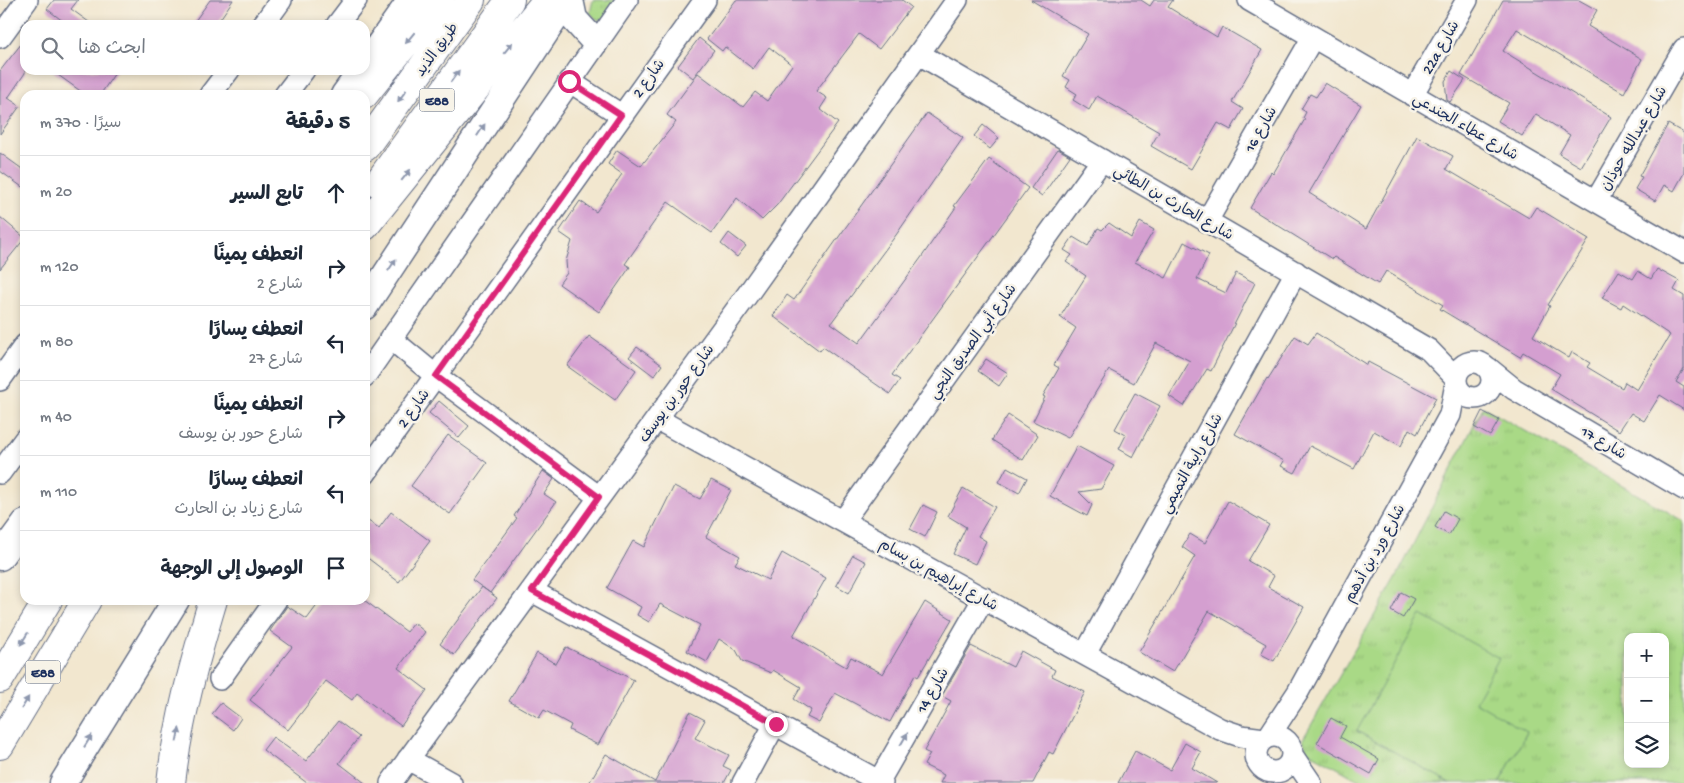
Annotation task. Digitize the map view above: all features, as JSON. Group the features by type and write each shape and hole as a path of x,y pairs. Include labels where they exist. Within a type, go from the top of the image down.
{"highway":[{"path":"368,90 440,0"},
{"name":"طريق الذيد","path":"370,140 472,0"},
{"name":"طريق الذيد","path":"370,193 510,0"},
{"path":"370,220 547,0"},
{"name":"E88","path":"0,679 45,605"},
{"name":"E88","path":"0,745 84,605"},
{"path":"172,783 179,730 200,642 212,605"}],"main road":[{"path":"370,58 411,0"},
{"path":"568,0 574,19 595,42"},
{"path":"370,298 568,0"},
{"path":"348,90 358,75"},
{"path":"0,539 20,520"},
{"path":"0,557 20,530"},
{"path":"63,783 173,605"}],"street":[{"path":"0,37 27,0"},
{"path":"267,20 281,0"},
{"path":"341,20 356,0"},
{"path":"370,368 595,42 627,0"},
{"name":"شارع 2","path":"370,459 436,376 705,0"},
{"name":"شارع حور بن يوسف","path":"391,783 657,419 957,0"},
{"name":"شارع عطاء الجندعي","path":"1248,0 1684,252"},
{"name":"22a شارع","path":"1412,95 1467,0"},
{"name":"شارع 16","path":"1207,221 1313,37"},
{"name":"شارع عبدالله حوذان","path":"1596,201 1684,49"},
{"name":"شارع الحارث بن الطائي","path":"919,54 1429,350 1479,365"},
{"path":"214,90 225,75"},
{"path":"289,90 300,75"},
{"path":"569,81 621,115"},
{"name":"شارع أبي الصديق النجي","path":"843,521 1102,160"},
{"name":"شارع رابية التميمي","path":"1085,654 1296,272"},
{"path":"390,338 436,376 599,497"},
{"name":"شارع الحارث بن الطائي","path":"1429,350 1467,388"},
{"path":"0,380 20,352"},
{"path":"1467,388 1460,368 1479,365"},
{"name":"شارع ورد بن أدهم","path":"1274,746 1298,692 1450,415 1467,388 1492,384 1479,365"},
{"name":"شارع 17","path":"1479,365 1524,394 1681,480"},
{"name":"شارع 17","path":"1467,388 1524,394"},
{"name":"شارع إبراهيم بن بسام","path":"657,419 1220,729 1274,746"},
{"path":"0,473 20,446"},
{"path":"532,591 881,782"},
{"name":"شارع 14","path":"881,782 984,598"},
{"path":"200,642 218,605"},
{"path":"220,679 272,605"},
{"path":"743,783 776,724"},
{"path":"1294,783 1262,769 1274,746 1311,783"},
{"path":"408,759 451,783"}],"green space":[{"path":"593,0 622,0 604,20 596,19 590,13"},
{"path":"1483,407 1684,521 1684,783 1499,783 1527,732 1357,731 1450,783 1364,783 1307,751 1303,739 1396,578"},
{"path":"1421,615 1499,658 1475,702 1527,732 1499,783 1450,783 1357,731"}],"building":[{"path":"54,0 78,0 71,9 86,20 61,20 47,9"},
{"path":"210,0 233,0 219,20 196,20"},
{"path":"736,0 902,0 911,7 879,49 859,34 816,91 827,98 820,109 838,123 777,205 762,220 737,198 712,233 668,202 625,264 630,267 599,312 559,284 567,273 566,261 572,241 559,232 580,201 596,212 622,174 608,164 617,150 641,166 676,122 667,115 698,73 743,107 755,92 767,101 792,65 769,47 753,69 725,47 722,51 707,39"},
{"path":"1031,0 1141,0 1150,6 1154,0 1173,0 1168,7 1217,37 1222,27 1262,50 1232,102 1243,109 1231,130 1218,123 1191,169 1151,146 1159,132 1097,96 1089,110 1073,100 1077,94 1066,87 1070,80 1063,76 1088,34"},
{"path":"1503,0 1579,0 1597,10 1588,26 1642,59 1624,93 1517,29 1503,51 1611,117 1581,167 1559,154 1570,135 1536,114 1522,136 1498,121 1509,103 1461,75"},
{"path":"699,38 714,50 693,78 678,66"},
{"path":"20,45 20,75 24,75 8,98 20,106 0,134 0,71"},
{"path":"1451,71 1465,80 1450,102 1447,100 1445,81"},
{"path":"58,75 114,75 103,90 79,90"},
{"path":"1325,83 1361,105 1309,193 1366,229 1417,136 1453,156 1446,169 1529,218 1536,207 1589,239 1548,305 1550,306 1533,336 1569,358 1572,352 1590,363 1587,367 1622,388 1625,382 1637,390 1670,335 1623,304 1621,308 1602,298 1619,271 1633,279 1638,271 1651,279 1657,269 1679,281 1674,290 1684,296 1684,369 1676,382 1684,387 1684,410 1660,395 1644,421 1631,413 1619,431 1551,389 1560,374 1523,352 1520,357 1440,309 1443,305 1386,271 1378,284 1334,257 1332,259 1250,208 1271,172 1273,174 1305,119 1303,118 1306,112 1301,109 1310,94 1316,97"},
{"path":"927,113 963,138 896,235 831,323 859,343 921,258 956,207 954,206 989,159 1028,188 892,375 900,380 890,394 823,347 820,351 773,316 787,295 794,300"},
{"path":"1668,124 1684,133 1684,173 1674,191 1664,185 1655,201 1635,189 1642,177 1639,176"},
{"path":"983,125 999,138 990,149 974,136"},
{"path":"1058,149 1070,156 1042,196 1031,188"},
{"path":"0,153 20,167 20,185 0,171"},
{"path":"0,217 20,234 20,244 0,269"},
{"path":"1140,222 1154,230 1135,262 1166,278 1184,242 1209,255 1197,279 1226,293 1236,273 1255,283 1211,371 1207,369 1184,406 1169,396 1190,361 1156,343 1134,383 1109,370 1068,438 1033,421 1045,397 1043,396 1059,368 1054,365 1076,328 1060,317 1086,276 1066,262 1072,255 1064,250 1073,237 1088,246 1098,228 1102,230 1109,223 1131,238"},
{"path":"729,233 746,246 737,257 721,244"},
{"path":"1316,333 1367,365 1368,362 1436,398 1417,434 1409,429 1401,446 1374,431 1354,469 1310,446 1295,473 1281,466 1284,461 1235,434 1267,378 1295,336 1308,344"},
{"path":"589,336 636,370 615,400 567,366"},
{"path":"637,347 662,365 654,376 629,357"},
{"path":"986,359 1008,373 999,386 978,371"},
{"path":"1135,393 1160,406 1133,457 1119,449 1126,435 1115,429"},
{"path":"439,401 469,426 459,438 429,413"},
{"path":"1482,411 1499,420 1490,436 1474,427"},
{"path":"1008,415 1038,435 1023,460 992,440"},
{"path":"448,435 487,463 450,514 411,486"},
{"path":"1077,446 1114,466 1101,489 1079,492 1092,505 1087,516 1050,496"},
{"path":"1007,467 1027,478 1019,493 999,482"},
{"path":"543,471 554,479 544,494 556,502 490,593 472,580 517,518 514,516"},
{"path":"711,480 731,490 706,537 740,556 735,564 768,580 782,553 826,578 793,636 846,667 851,657 883,674 925,602 952,619 918,677 915,675 890,722 835,693 819,723 807,717 811,710 794,699 801,687 773,670 771,673 742,661 736,650 719,639 707,662 687,651 700,625 660,604 649,622 637,615 641,607 607,588 633,541 644,547 674,486 700,499"},
{"path":"963,488 995,507 978,536 986,541 975,564 953,554 966,527 948,516"},
{"path":"1228,501 1269,525 1248,561 1274,576 1268,587 1304,607 1274,661 1261,654 1266,644 1209,611 1173,672 1139,652 1195,556 1182,547 1190,534 1205,543"},
{"path":"923,505 937,512 925,537 910,529"},
{"path":"1444,511 1458,519 1449,535 1435,527"},
{"path":"391,512 430,541 399,582 370,560 370,522 379,528"},
{"path":"853,555 866,562 849,593 836,585"},
{"path":"482,587 497,598 454,655 440,644"},
{"path":"1401,592 1414,599 1403,618 1391,611"},
{"path":"370,604 407,632 414,623 425,632 398,668 427,690 401,726 357,693 352,700 326,681 288,730 250,700 292,647 270,631 287,606 307,619 317,605"},
{"path":"971,646 1013,667 1021,651 1055,670 1052,676 1085,692 1053,754 1049,752 1033,783 940,783 944,775 924,765 930,754 924,751 951,701 942,696"},
{"path":"566,647 634,680 598,745 569,730 571,725 544,710 539,718 509,701 537,653 556,664"},
{"path":"221,703 241,718 233,730 212,714"},
{"path":"690,712 705,720 695,738 729,755 723,766 731,770 724,783 589,783 606,754 655,782"},
{"path":"1331,718 1346,726 1340,737 1379,759 1371,774 1317,743"},
{"path":"338,721 359,737 339,763 365,783 307,783 263,750 273,737 306,761"},
{"path":"1185,743 1201,752 1192,768 1217,783 1118,783 1135,751 1170,770"}],"route":[{"path":"569,81 621,115 436,376 599,497 532,591 776,724"}]}
